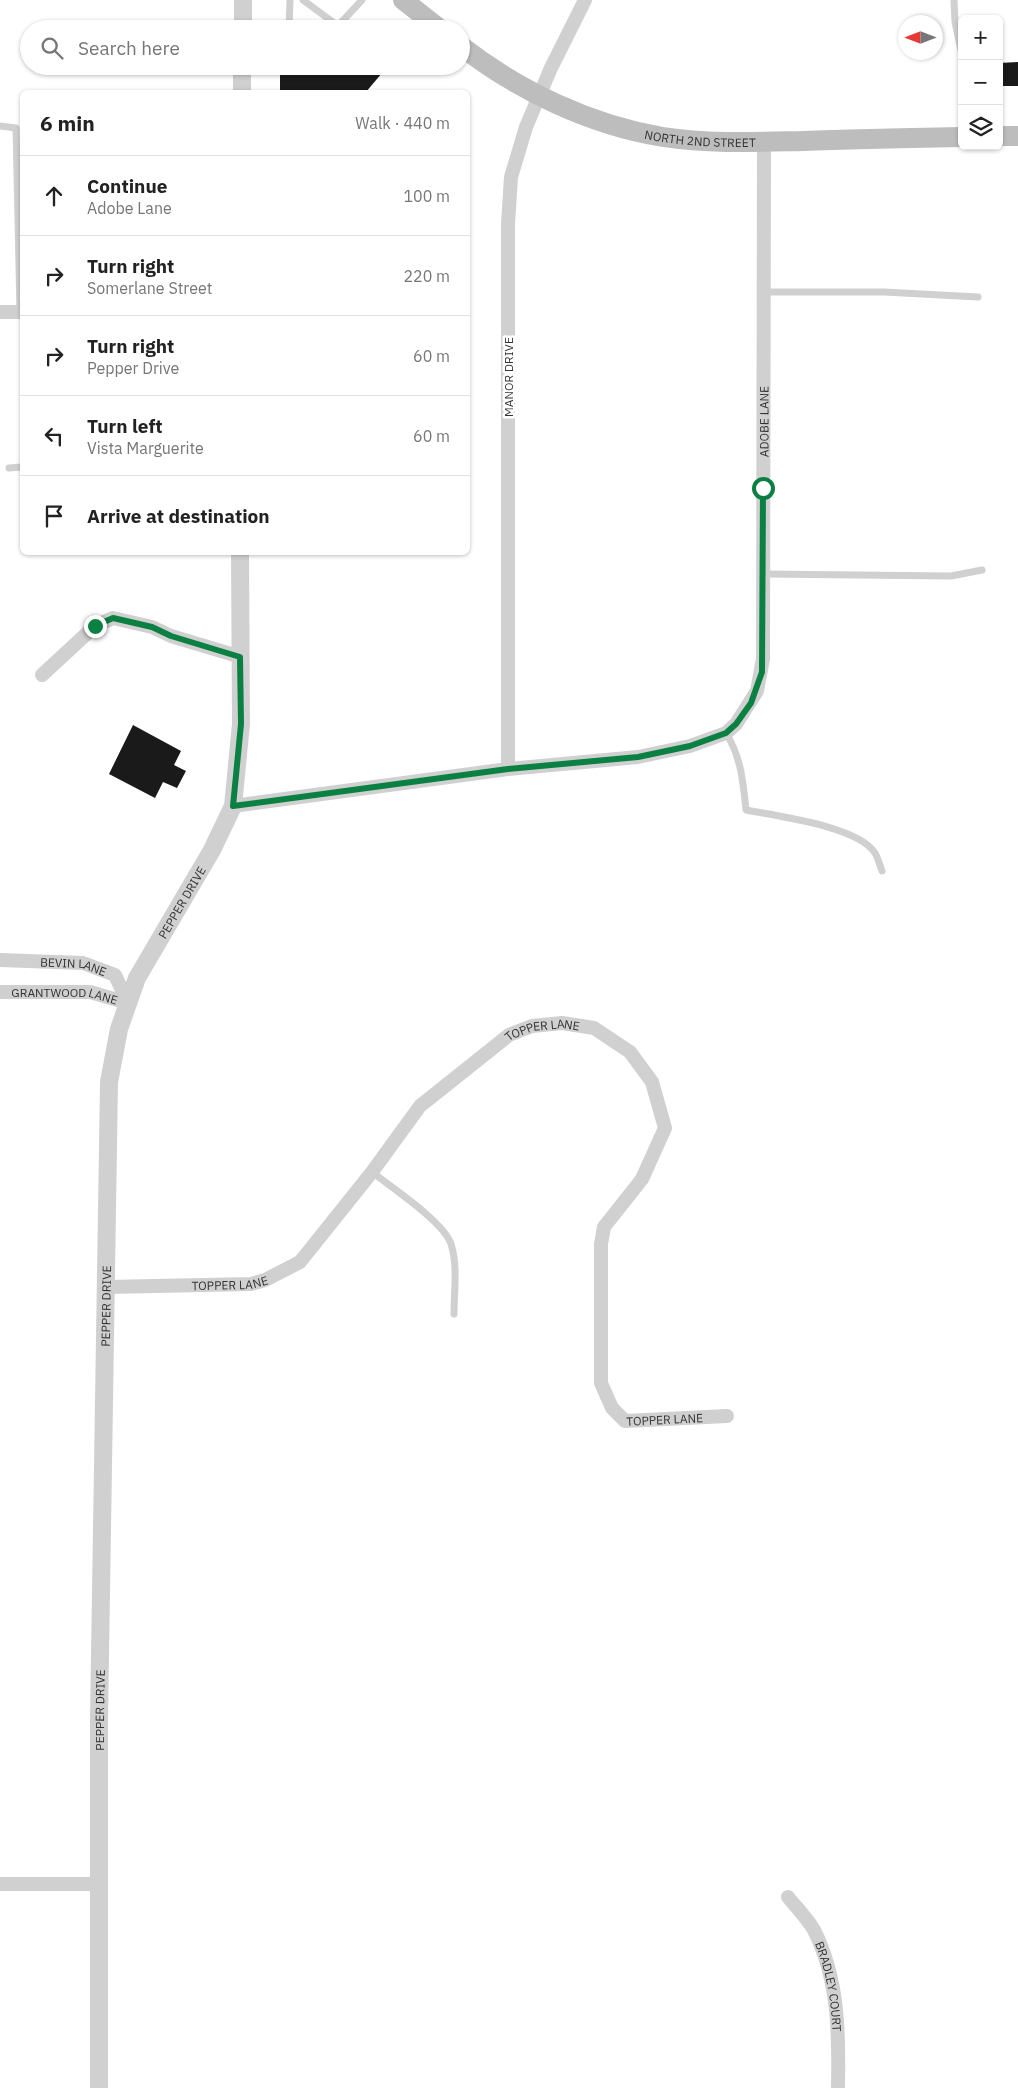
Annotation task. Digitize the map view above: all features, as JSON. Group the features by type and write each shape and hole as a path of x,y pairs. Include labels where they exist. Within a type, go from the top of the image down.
{"main road":[{"path":"403,0 429,20"},
{"name":"NORTH 2ND STREET","path":"470,52 538,95 599,120 662,136 713,142 958,137"},
{"path":"1003,136 1018,136"}],"street":[{"path":"243,0 243,20"},
{"name":"MANOR DRIVE","path":"508,769 508,224 511,177 538,95 585,0"},
{"path":"242,75 242,90"},
{"name":"ADOBE LANE","path":"731,728 751,703 762,672 764,142"},
{"path":"0,312 20,312"},
{"name":"PEPPER DRIVE","path":"99,2088 99,1884 109,1082 113,1055 128,1003 150,955 212,850 233,806 241,724 240,555"},
{"path":"42,675 95,626 113,618 152,627 171,636 240,657"},
{"path":"233,806 508,769 638,757 690,746 731,728"},
{"name":"BEVIN LANE","path":"0,960 83,963 115,975 128,1003"},
{"name":"GRANTWOOD LANE","path":"0,992 90,992 128,1003"},
{"name":"TOPPER LANE","path":"106,1287 250,1284 265,1280 300,1262 372,1172 419,1108 509,1035 532,1026 562,1023 594,1028 630,1052 652,1082 665,1128 642,1179 604,1227 601,1244 601,1383 612,1408 625,1421 727,1416"},
{"path":"0,1884 99,1884"},
{"name":"BRADLEY COURT","path":"788,1897 813,1929 834,1985 839,2038 838,2088"}],"lane":[{"path":"289,20 290,0"},
{"path":"303,0 327,20"},
{"path":"344,20 362,0"},
{"path":"954,0 954,22 958,39"},
{"path":"0,126 16,128 20,275"},
{"path":"764,292 884,292 978,297"},
{"path":"9,468 20,467"},
{"path":"763,574 951,576 982,570"},
{"path":"731,728 734,746 742,767 746,810 827,827 862,842 875,852 882,871"},
{"path":"372,1172 440,1226 451,1242 454,1259 454,1314"}],"building":[{"path":"1018,62 1018,86 1003,86 1003,63"},
{"path":"280,75 380,75 368,90 280,90"},
{"path":"133,725 181,751 174,765 186,771 177,788 163,782 155,798 109,774"}],"route":[{"path":"95,626 113,618 152,627 171,636 240,657 241,724 233,806 508,769 638,757 690,746 726,733 744,714 757,691 763,659 763,488"}]}
